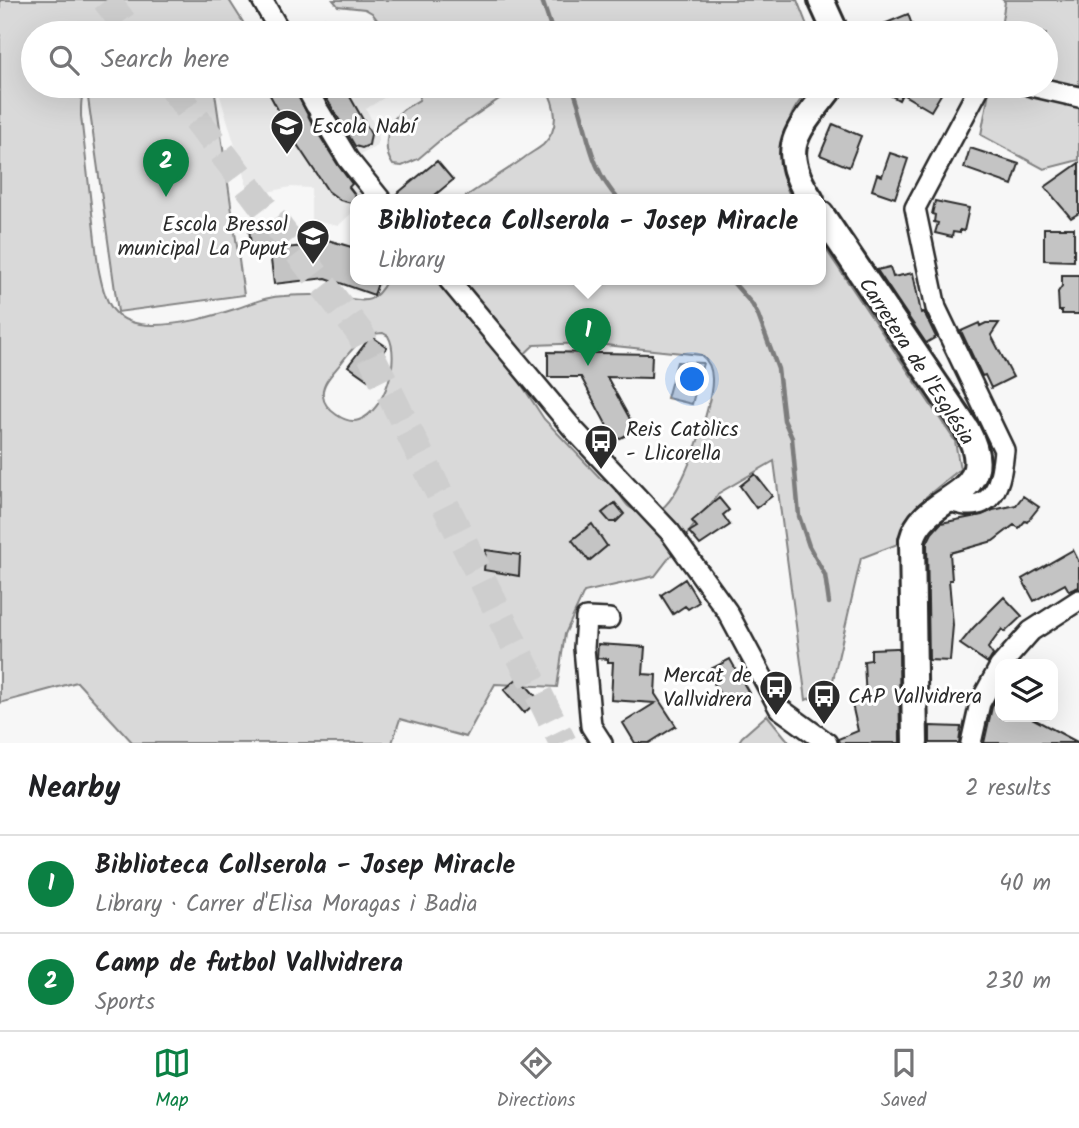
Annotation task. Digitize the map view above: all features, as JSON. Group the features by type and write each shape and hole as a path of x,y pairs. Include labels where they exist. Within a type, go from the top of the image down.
{"main road":[{"path":"821,0 831,21"},
{"path":"808,194 795,171 793,144 798,130 823,98"},
{"name":"Carretera de l'Església","path":"826,221 970,437 975,454 975,473 967,486 919,522 912,540 915,743"}],"street":[{"path":"261,0 274,21"},
{"path":"1058,92 1079,97"},
{"path":"312,98 348,159 376,194"},
{"path":"948,500 968,506 981,503 997,488 1002,473 1003,450 936,308 915,208 974,98"},
{"path":"453,285 565,420 670,532 727,611 779,708 827,743"},
{"path":"1006,659 1031,631 1079,600"},
{"path":"602,743 590,726 584,648 586,618 609,620"},
{"path":"971,743 980,703 995,676"}],"shaded area":[{"path":"0,0 229,0 242,21 21,21 21,98 82,98 81,116 98,266 108,301 119,316 128,321 153,325 186,322 278,296 321,295 364,300 376,296 384,285 826,285 826,249 955,441 960,469 926,497 903,542 861,558 831,689 806,700 774,461 719,493 655,576 584,592 565,634 557,687 495,684 466,737 400,719 392,743 133,743 77,682 0,703","holes":["383,333 388,336 393,357 391,370 388,383 376,406 368,415 354,421 331,411 324,401 323,392 332,374 359,343 376,334","586,343 701,355 712,375 708,408 702,428 687,469 670,500 659,510 652,512 640,512 627,505 614,486 600,478 544,419 516,376 518,363 534,345"]},
{"path":"333,0 797,0 805,21 378,21 365,9 338,6"},
{"path":"1003,0 1079,0 1079,160 1044,169 981,135 988,98 1058,98 1058,21 1002,21"},
{"path":"88,98 216,98 244,295 118,312"},
{"name":"Escola Nabí","path":"221,98 300,98 307,111 326,100 325,98 384,98 366,109 379,134 377,146 360,155 329,106 310,116 362,194 350,194 350,215 338,226 311,220 311,188 290,187 250,196"},
{"path":"500,98 445,136 418,159 402,166 393,165 387,151 387,143 393,120 419,100"},
{"path":"551,98 802,98 788,124 783,146 782,169 790,194 470,194 541,147 549,138 555,116"},
{"path":"677,362 703,363 692,404 667,398"},
{"path":"767,715 790,743 738,743 742,737"}],"building":[{"path":"908,14 911,21 891,21"},
{"path":"272,98 299,98 313,125 352,184 349,187 354,194 350,194 350,203 340,200 328,191 296,143"},
{"path":"326,98 351,98 371,134 369,145 362,148 355,146"},
{"path":"909,98 939,98 931,111"},
{"path":"833,124 861,136 849,167 820,155"},
{"path":"970,148 1019,164 1012,185 964,168"},
{"path":"890,153 908,159 895,198 872,190 877,174 882,176"},
{"path":"437,161 453,180 436,194 397,194"},
{"path":"1079,163 1079,213 1071,218 1045,187"},
{"path":"935,201 969,208 964,231 953,232 952,237 935,233 938,223 934,222 935,215 932,214"},
{"name":"Escola Bressol municipal La Puput","path":"282,226 285,248 315,245 314,236 350,247 350,285 377,285 374,295 326,278 274,284 270,252 252,253 249,229"},
{"path":"1044,228 1074,228 1074,261 1044,260"},
{"path":"890,267 893,277 913,273 921,313 924,312 936,337 926,343 877,270"},
{"path":"1062,275 1079,275 1079,314 1062,314 1062,311 1059,311 1058,292 1062,286"},
{"path":"979,323 980,326 999,323 991,335 1013,377 991,388 985,375 982,376 961,331"},
{"path":"371,336 387,347 383,354 385,355 368,380 348,366"},
{"path":"548,352 652,354 651,378 607,377 636,430 615,441 581,377 548,377"},
{"path":"755,474 772,496 756,508 740,486"},
{"path":"1023,496 1039,507 1027,522 1019,528 1014,525 993,541 950,553 952,580 949,580 953,625 950,661 929,660 927,543 932,533 941,523 1016,505"},
{"path":"719,498 729,510 723,515 730,525 700,545 689,532 697,527 692,521"},
{"path":"615,503 624,514 616,522 610,522 602,513"},
{"path":"592,524 607,546 589,561 572,540"},
{"path":"486,550 520,555 519,576 484,570"},
{"path":"1073,550 1079,562 1079,587 1069,591 1065,584 1034,601 1022,579"},
{"path":"685,579 699,602 688,609 685,606 673,614 661,595"},
{"path":"1004,597 1022,616 1005,632 1002,629 988,648 993,655 988,663 960,644"},
{"path":"598,644 645,647 643,674 656,675 655,694 676,726 649,743 635,743 623,723 655,703 611,700 613,662 597,658"},
{"path":"899,648 900,743 839,743 838,739 858,731 852,704 866,702 864,661 871,660 871,649"},
{"path":"730,659 749,693 726,705 707,671"},
{"path":"519,677 539,700 524,713 504,690"},
{"path":"995,701 995,722 1039,722 1079,743 984,743"},
{"path":"930,726 961,727 959,743 930,743"}],"waterway":[{"path":"542,0 549,21"},
{"path":"576,98 595,160 614,194"},
{"path":"735,285 758,315 778,369 784,420 792,438 799,516 809,546 825,575 829,603"}],"tunnel":[{"path":"106,0 122,21"},
{"path":"180,98 360,333 563,743"}],"place":[{"name":"Escola Nabí","path":"287,156"},
{"name":"Camp de futbol Vallvidrera","path":"166,197"},
{"name":"Escola Bressol municipal La Puput","path":"313,266"},
{"name":"Biblioteca Collserola - Josep Miracle","path":"588,366"},
{"name":"Reis Catòlics - Llicorella","path":"601,471"},
{"name":"Mercat de Vallvidrera","path":"776,717"},
{"name":"CAP Vallvidrera","path":"824,726"}]}
